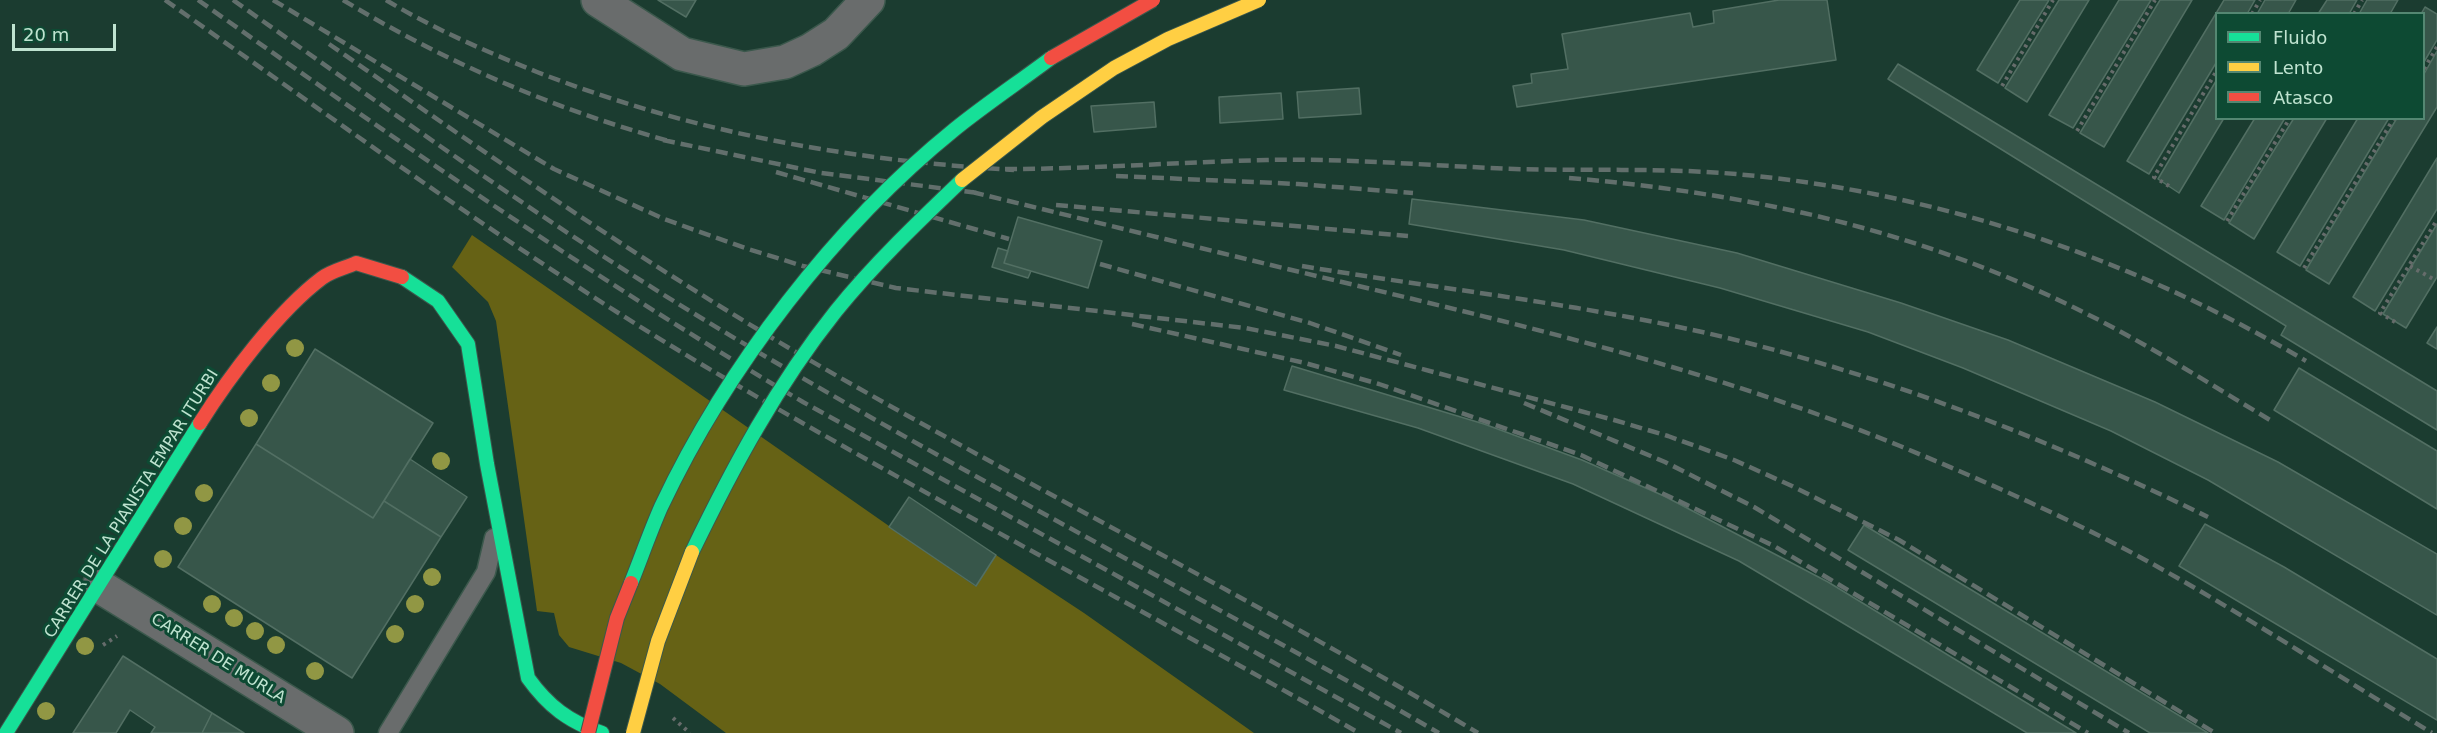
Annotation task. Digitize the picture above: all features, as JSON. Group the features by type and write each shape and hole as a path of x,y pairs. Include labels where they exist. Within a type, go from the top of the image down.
{"main road":[{"path":"497,513 528,678 544,702 581,731 594,698 624,603 655,526 697,439 773,320 855,221 904,172 960,124 1024,76 1083,37 1153,0"},
{"path":"633,733 645,679 671,602 706,521 741,452 817,334 883,257 966,174 1078,92 1139,53 1259,0"},
{"name":"CARRER DE LA PIANISTA EMPAR ITURBI","path":"6,733 217,396 277,321 323,277 356,263 407,279 438,301 468,344 497,513"}],"street":[{"path":"598,0 682,54 744,69 785,62 811,50 836,34 869,1"},
{"name":"CARRER DE MURLA","path":"99,586 337,733"}],"lane":[{"path":"388,733 486,572 494,546 497,513"}],"path":[{"path":"2001,86 2053,0"},
{"path":"2077,131 2155,0"},
{"path":"2425,67 2437,47"},
{"path":"2169,186 2154,177 2215,75"},
{"path":"2227,221 2289,120"},
{"path":"2304,268 2393,120"},
{"path":"2395,322 2380,313 2437,220"},
{"path":"2410,266 2435,280"}],"shaded area":[{"path":"472,235 975,586 996,555 1084,613 1254,733 726,733 660,684 621,663 569,647 559,635 554,613 537,611 496,321 488,302 452,267"}],"building":[{"path":"658,0 696,0 686,17"},
{"path":"1779,0 1827,0 1836,60 1517,107 1513,86 1532,83 1531,74 1568,69 1562,34 1690,13 1693,27 1714,23 1713,11"},
{"path":"2020,0 2049,0 1998,83 1977,70"},
{"path":"2059,0 2089,0 2027,102 2005,88"},
{"path":"2119,0 2151,0 2073,128 2049,115"},
{"path":"2160,0 2192,0 2104,147 2080,133"},
{"path":"2224,0 2255,0 2248,12 2217,12"},
{"path":"2265,0 2296,0 2289,12 2258,12"},
{"path":"2327,0 2357,0 2350,12 2319,12"},
{"path":"2367,0 2398,0 2391,12 2360,12"},
{"path":"2425,7 2437,14 2437,40 2425,60 2425,12 2422,12"},
{"path":"2215,15 2215,65 2149,174 2127,161"},
{"path":"2437,51 2437,107 2329,284 2306,270 2396,120 2425,120 2425,72"},
{"path":"1898,64 2437,391 2437,430 2281,335 2286,326 1888,79"},
{"path":"2215,83 2215,120 2223,120 2179,193 2158,179"},
{"path":"1359,88 1361,114 1299,118 1297,92"},
{"path":"1281,93 1283,119 1220,123 1219,97"},
{"path":"1154,102 1156,127 1094,132 1091,106"},
{"path":"2254,120 2284,120 2224,220 2201,206"},
{"path":"2293,120 2326,120 2254,239 2229,223"},
{"path":"2357,120 2388,120 2300,266 2277,252"},
{"path":"2437,158 2437,209 2375,311 2353,297"},
{"path":"1412,199 1584,220 1737,253 1901,303 2008,340 2155,402 2278,462 2437,554 2437,615 2208,480 2111,431 1963,368 1868,332 1720,288 1564,250 1409,224"},
{"path":"1018,217 1102,241 1088,288 1004,263"},
{"path":"2437,224 2437,277 2406,328 2383,314"},
{"path":"998,248 1008,251 1004,263 1031,271 1028,278 992,267"},
{"path":"2437,327 2437,349 2427,343"},
{"path":"315,349 433,423 373,518 256,444"},
{"path":"1292,366 1484,424 1582,460 1664,496 1828,582 2076,733 2027,733 1739,561 1573,484 1418,428 1284,390"},
{"path":"2299,368 2437,451 2437,509 2274,410"},
{"path":"256,444 373,518 384,501 441,537 352,678 178,567"},
{"path":"410,459 467,497 441,537 384,501"},
{"path":"909,497 996,555 976,586 889,527"},
{"path":"2205,524 2284,567 2437,659 2437,720 2179,566"},
{"path":"1864,525 2208,733 2150,733 1848,550"},
{"path":"123,656 212,713 202,733 151,733 155,727 130,710 116,733 73,733"},
{"path":"212,713 244,733 202,733"}],"railway":[{"path":"165,0 497,233 632,322 864,458 1359,733"},
{"path":"198,0 496,207 725,355 803,402 1401,733"},
{"path":"233,0 535,211 721,330 899,433 1439,733"},
{"path":"273,0 554,169 664,219 745,248 803,266 896,288 1245,328 1336,346 1614,420 1668,436 1734,460 1792,486 1899,540 2215,733"},
{"path":"343,0 421,44 501,82 584,114 669,141"},
{"path":"386,0 479,48 537,72 654,112 713,127 831,151 1014,170"},
{"path":"329,44 573,212 761,331 906,415 1316,640 1478,733"},
{"path":"663,140 821,173 979,193"},
{"path":"1005,169 1329,160 1515,169 1697,171 1800,181 1876,194 1951,212 2025,234 2098,260 2169,290 2239,323 2306,361"},
{"path":"776,172 1009,239"},
{"path":"1116,176 1298,184 1413,193"},
{"path":"1569,178 1700,193 1764,205 1889,235 1951,256 2012,279 2073,307 2173,361 2270,420"},
{"path":"972,192 1173,241"},
{"path":"1056,205 1408,236"},
{"path":"1165,239 1444,306 1629,355 1811,412 1900,446 2026,501 2149,562 2256,624 2432,733"},
{"path":"1100,264 1310,323 1401,355"},
{"path":"1302,266 1640,319 1752,344 1811,360 1927,398 2041,441 2208,517"},
{"path":"1132,324 1305,363 1379,384 1581,455 1774,546 2088,733"},
{"path":"1524,403 1665,462 1754,507 2129,733"}],"traffic: fast":[{"path":"631,583 661,507 688,455 751,351 788,302 827,254 911,167 955,129 1051,58"},
{"path":"692,552 757,427 815,339 866,277 962,180"},
{"path":"402,277 438,301 468,344 487,464 528,678 543,697 560,712 579,724 602,733"},
{"path":"6,733 200,423"}],"traffic: jam":[{"path":"1051,58 1153,0"},
{"path":"200,423 255,346 288,308 322,278 356,263 402,277"},
{"path":"588,733 617,618 631,583"}],"traffic: slow":[{"path":"962,180 1042,117 1114,68 1168,39 1259,0"},
{"path":"633,733 658,641 692,552"}]}
